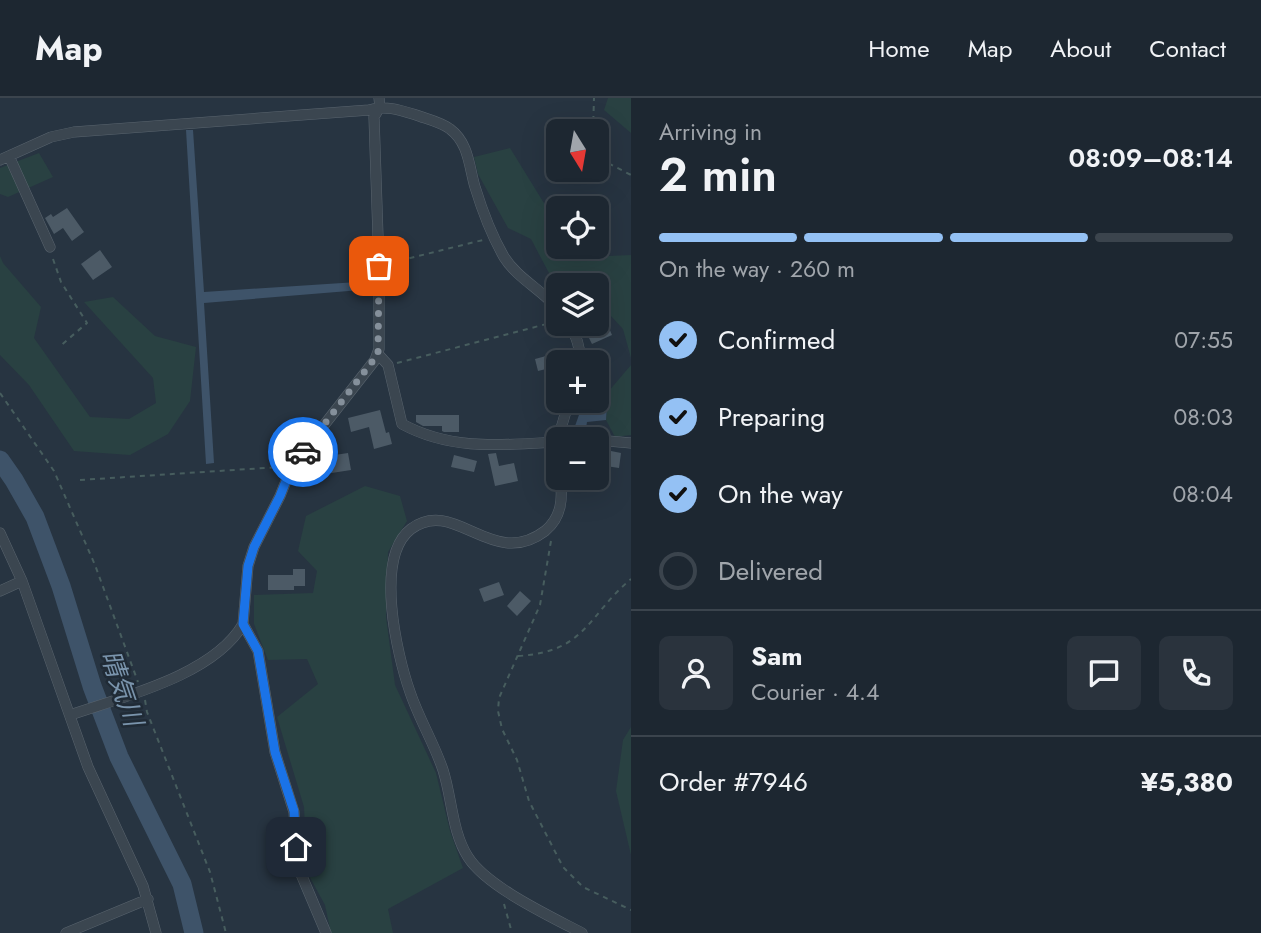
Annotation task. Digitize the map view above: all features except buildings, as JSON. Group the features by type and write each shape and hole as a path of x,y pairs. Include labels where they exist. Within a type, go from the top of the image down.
{"street":[{"path":"50,247 4,158 51,137 74,132 369,110 379,102"},
{"path":"379,102 437,122 451,129 462,141 476,188 505,259 546,298"},
{"path":"70,715 191,670 239,632 243,624 248,566 254,547 292,466 378,354 379,266 374,117 379,102"},
{"path":"378,354 388,365 402,424 410,429 451,441 482,446 546,439"},
{"path":"609,441 631,443"},
{"path":"560,490 561,504 551,526 524,542 508,544 451,523 430,521 412,528 398,544 392,566 393,614 399,656 410,693 442,767 459,838 468,857 482,873 499,886 582,933"},
{"path":"0,533 22,582 88,767 148,899 156,933"},
{"path":"0,590 22,582"},
{"path":"243,624 258,651 275,752 294,811 301,874 326,933"},
{"path":"66,933 148,899"}],"path":[{"path":"593,119 594,98"},
{"path":"609,164 631,175"},
{"path":"379,266 494,237"},
{"path":"50,247 61,282 87,323 59,347"},
{"path":"388,365 546,324"},
{"path":"0,393 54,471 95,565 134,673 143,690 147,712 210,872 226,933"},
{"path":"80,480 292,466"},
{"path":"551,526 547,572 540,605 499,698 498,711 529,801 563,867 583,887 631,910"},
{"path":"517,656 542,655 578,638 631,579"},
{"path":"499,886 512,933"}],"green space":[{"path":"608,98 631,98 631,133 604,110"},
{"path":"510,148 546,206 546,259 609,259 609,256 631,255 631,358 623,329 609,314 609,273 549,273 531,239 508,228 478,174 474,157"},
{"path":"39,153 53,177 8,197 0,194 0,168"},
{"path":"0,256 41,307 34,338 90,417 129,419 156,403 153,378 84,302 113,297 155,336 196,347 190,401 168,434 130,455 74,451 29,385 0,355"},
{"path":"631,365 631,435 615,437 606,420 606,413 609,413 609,391"},
{"path":"365,486 400,496 407,521 388,552 386,617 395,685 436,773 450,831 463,868 388,909 393,933 331,933 325,905 307,872 304,807 277,717 318,684 307,659 268,660 254,624 254,595 313,593 317,571 298,551 306,516"},
{"path":"631,727 631,855 616,791 623,740"}],"water":[{"path":"186,130 193,130 204,292 373,281 373,289 204,303 214,463 206,464"},
{"path":"580,413 606,413 606,420 587,422 586,427 575,426"}],"waterway":[{"name":"晴気川","path":"0,460 35,517 119,757 182,884 194,933"}],"way so far":[{"path":"303,452 378,354 379,266"}],"route":[{"path":"296,847 294,811 275,752 258,651 243,624 248,566 254,547 292,466 303,452"}]}
